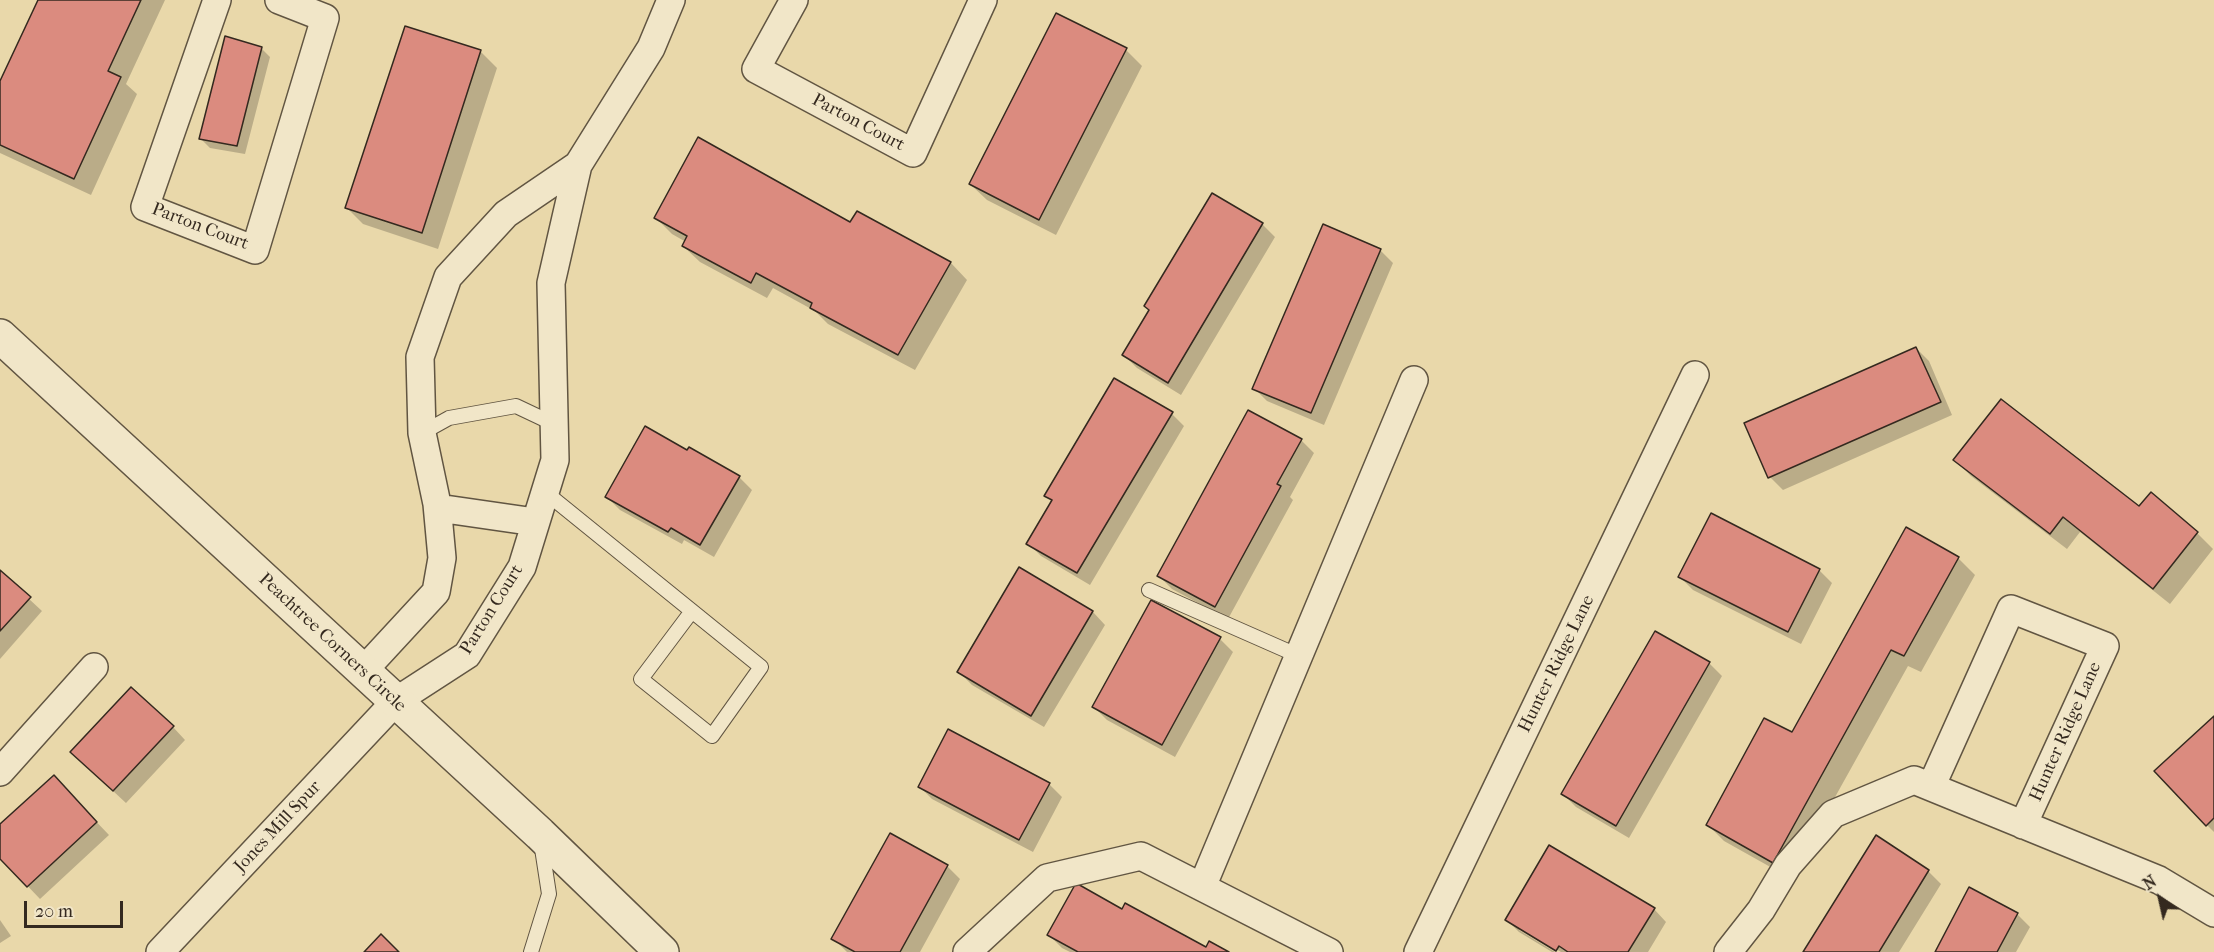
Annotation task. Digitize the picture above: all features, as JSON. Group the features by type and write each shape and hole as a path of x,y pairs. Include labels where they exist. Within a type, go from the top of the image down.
{"street":[{"name":"Parton Court","path":"217,0 145,207 255,250 325,18 279,0"},
{"name":"Parton Court","path":"396,701 467,656 522,567 555,460 552,283 578,165 651,48 670,0"},
{"name":"Parton Court","path":"794,0 756,69 913,153 982,0"},
{"name":"Parton Court","path":"363,671 436,592 442,558 438,508 422,433 420,357 448,277 506,214 578,165"},
{"name":"Peachtree Corners Circle","path":"0,336 540,834 662,952"},
{"name":"Hunter Ridge Lane","path":"1418,952 1695,375"},
{"path":"1202,887 1414,380"},
{"path":"438,508 535,522"},
{"name":"Hunter Ridge Lane","path":"1931,787 2011,609 2105,646 2024,825"},
{"path":"0,772 94,667"},
{"name":"Jones Mill Spur","path":"160,952 396,701"},
{"name":"Hunter Ridge Lane","path":"1728,952 1761,910 1788,866 1833,814 1914,780 2159,880 2214,913"},
{"path":"967,952 1047,878 1141,856 1321,950"}],"lane":[{"path":"422,433 449,418 516,406 554,424"},
{"path":"545,492 692,611 761,667 712,736 641,679 692,611"},
{"path":"1149,590 1299,656"},
{"path":"531,952 549,894 540,834"}],"building":[{"path":"38,0 141,0 108,71 121,77 74,179 0,145 0,81"},
{"path":"1056,13 1127,48 1039,220 969,184"},
{"path":"405,26 481,50 422,233 345,208"},
{"path":"225,36 262,47 237,146 199,139"},
{"path":"698,137 850,222 857,211 951,262 898,355 810,308 812,303 756,273 751,283 682,246 687,236 654,218"},
{"path":"1212,193 1263,223 1168,383 1122,355 1149,310 1144,306"},
{"path":"1323,224 1381,249 1311,413 1252,389"},
{"path":"1916,347 1941,402 1768,478 1744,423"},
{"path":"1114,378 1173,412 1077,573 1026,544 1052,500 1044,496"},
{"path":"2001,399 2139,506 2151,492 2198,532 2153,589 2063,517 2050,534 1953,460"},
{"path":"1248,410 1302,439 1277,484 1281,486 1215,607 1157,576"},
{"path":"645,426 687,450 689,447 740,476 700,545 671,528 668,532 605,497"},
{"path":"1711,513 1820,569 1788,632 1678,577"},
{"path":"1906,527 1959,557 1904,656 1891,650 1773,863 1706,825 1764,718 1792,732"},
{"path":"1019,567 1093,611 1031,716 957,672"},
{"path":"0,570 31,597 0,631"},
{"path":"1151,600 1221,637 1162,745 1092,707"},
{"path":"1655,631 1710,662 1616,826 1561,794"},
{"path":"131,687 174,726 113,791 70,752"},
{"path":"2214,716 2214,818 2206,826 2154,771"},
{"path":"948,729 1050,783 1019,840 918,787"},
{"path":"54,775 97,822 27,887 0,859 0,824"},
{"path":"890,833 948,865 900,952 855,952 831,939"},
{"path":"1876,835 1929,870 1879,952 1803,952"},
{"path":"1549,845 1655,908 1628,952 1568,952 1559,946 1556,951 1505,920"},
{"path":"1076,883 1122,909 1125,903 1206,947 1209,941 1229,952 1078,952 1047,935"},
{"path":"1969,887 2018,913 1997,952 1935,952"},
{"path":"381,934 399,952 364,952"}]}
